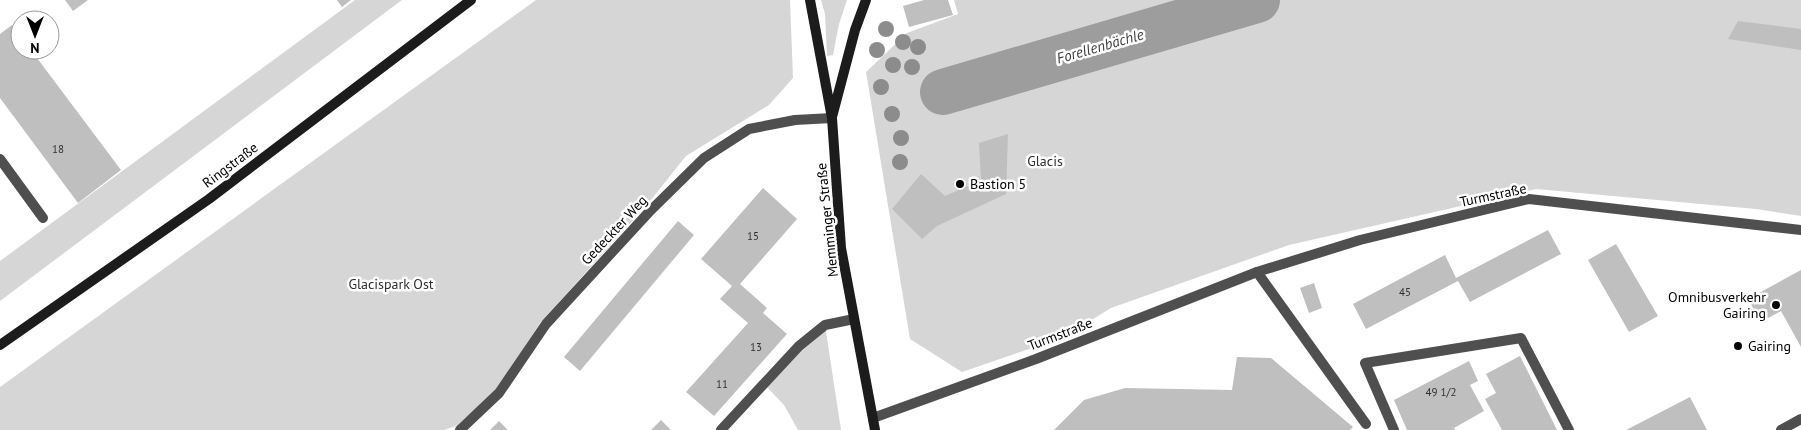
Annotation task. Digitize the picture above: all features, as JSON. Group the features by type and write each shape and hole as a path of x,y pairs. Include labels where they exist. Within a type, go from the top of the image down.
{"main road":[{"name":"Ringstraße","path":"0,345 208,199 471,0"},
{"name":"Memminger Straße","path":"810,0 832,118 840,239 875,430"},
{"name":"Memminger Straße","path":"832,118 855,30 866,0"}],"street":[{"name":"Gedeckter Weg","path":"460,430 499,393 552,317 649,212 704,158 749,129 795,120 832,118"},
{"path":"0,159 43,218"},
{"name":"Turmstraße","path":"873,418 1036,359 1257,272 1360,240 1529,199 1801,230"},
{"path":"1257,272 1366,424"},
{"path":"721,430 799,346 824,325 854,319"},
{"path":"1394,430 1365,363 1521,338 1569,430"},
{"path":"1781,430 1801,420"}],"green space":[{"path":"355,0 402,0 0,301 0,261"},
{"name":"Glacispark Ost","path":"536,0 790,0 793,78 769,105 686,156 646,206 540,323 496,391 456,426 444,430 0,430 0,387"},
{"path":"821,0 847,0 839,24 833,55 827,56 825,14"},
{"name":"Glacis","path":"954,0 1801,0 1801,216 1756,209 1536,189 1289,245 1111,308 1064,337 962,372 910,339 866,72 907,33 958,14"},
{"path":"825,325 841,430 798,430 784,405 764,384"}],"building":[{"path":"65,0 88,0 73,11"},
{"path":"337,0 351,0 342,7"},
{"path":"924,0 948,0 953,15 909,27 903,6"},
{"path":"1738,21 1801,29 1801,50 1728,39"},
{"path":"10,26 10,60 38,60 121,170 78,203 0,98 0,34"},
{"path":"1008,134 1006,194 937,226 922,239 892,209 921,174 945,196 981,180 979,143"},
{"path":"763,188 797,219 740,284 767,308 763,313 787,334 714,416 686,392 748,323 720,299 732,286 701,259"},
{"path":"678,221 694,235 580,371 564,357"},
{"path":"1548,230 1561,254 1470,302 1458,281 1366,329 1353,304 1445,255 1456,278"},
{"path":"1616,244 1658,316 1629,332 1588,260"},
{"name":"Omnibusverkehr Gairing","path":"1801,270 1801,347 1781,311 1761,322 1748,299"},
{"path":"1314,283 1322,308 1309,313 1300,288"},
{"path":"1520,356 1557,430 1502,430 1485,399 1496,393 1486,374"},
{"path":"1237,357 1271,358 1353,427 1350,430 1054,430 1084,400 1125,388 1232,390"},
{"path":"1469,361 1478,381 1470,385 1484,411 1454,428 1455,430 1407,430 1394,400"},
{"path":"1690,397 1707,430 1626,430"},
{"path":"661,420 671,430 651,430"},
{"path":"499,421 508,430 490,430"}],"waterway":[{"name":"Forellenbächle","path":"943,92 1257,0"}],"place":[{"name":"Bastion 5","path":"960,184"},
{"name":"Omnibusverkehr Gairing","path":"1776,305"},
{"name":"Gairing","path":"1738,346"}]}
